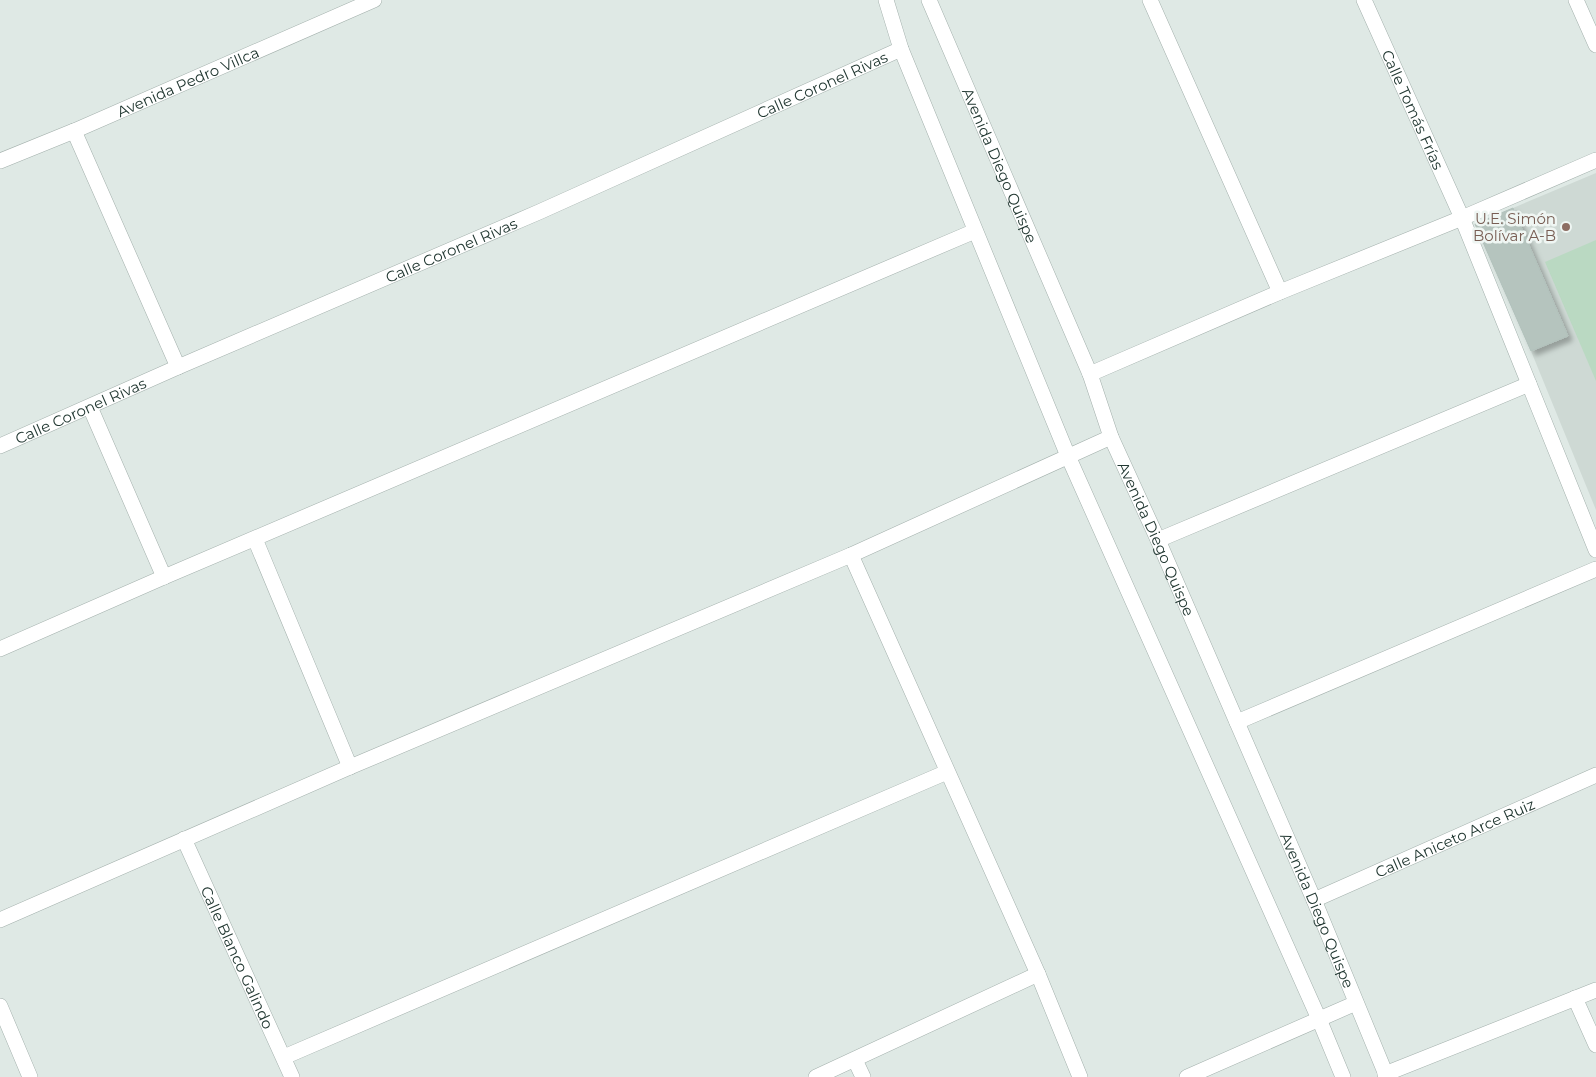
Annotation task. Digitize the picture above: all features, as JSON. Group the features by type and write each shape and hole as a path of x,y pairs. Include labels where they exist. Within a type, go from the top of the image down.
{"street":[{"name":"Avenida Pedro Villca","path":"0,161 74,131 374,0"},
{"path":"886,0 901,49 1068,456 1319,1019 1343,1077"},
{"name":"Avenida Diego Quispe","path":"929,0 1090,374 1112,437 1314,900 1386,1075"},
{"path":"1150,0 1280,292"},
{"name":"Calle Tomás Frías","path":"1364,0 1462,218 1596,550"},
{"path":"1576,0 1596,45"},
{"name":"Calle Coronel Rivas","path":"0,446 178,367 539,212 901,49"},
{"path":"74,131 178,367"},
{"path":"1090,374 1280,292 1462,218 1596,160"},
{"path":"0,649 164,577 976,231"},
{"path":"1158,540 1529,384"},
{"path":"90,407 164,577"},
{"path":"0,920 350,767 851,555 1112,437"},
{"path":"255,539 350,767"},
{"path":"851,555 1038,974 1080,1077"},
{"path":"1237,722 1596,569"},
{"path":"284,1057 947,772"},
{"name":"Calle Aniceto Arce Ruiz","path":"1314,900 1596,775"},
{"name":"Calle Blanco Galindo","path":"184,839 292,1077"},
{"path":"816,1077 1038,974"},
{"path":"1386,1075 1596,990"},
{"path":"1575,998 1596,1045"},
{"path":"1187,1077 1356,1003"},
{"path":"0,1006 30,1077"},
{"path":"855,1060 863,1077"}],"shaded area":[{"path":"1596,173 1596,510 1531,351 1475,224"}],"green space":[{"path":"1596,240 1596,381 1545,262"}],"building":[{"path":"1513,208 1568,336 1531,351 1475,224"}],"place":[{"name":"U.E. Simón Bolívar A-B","path":"1566,227"}]}
